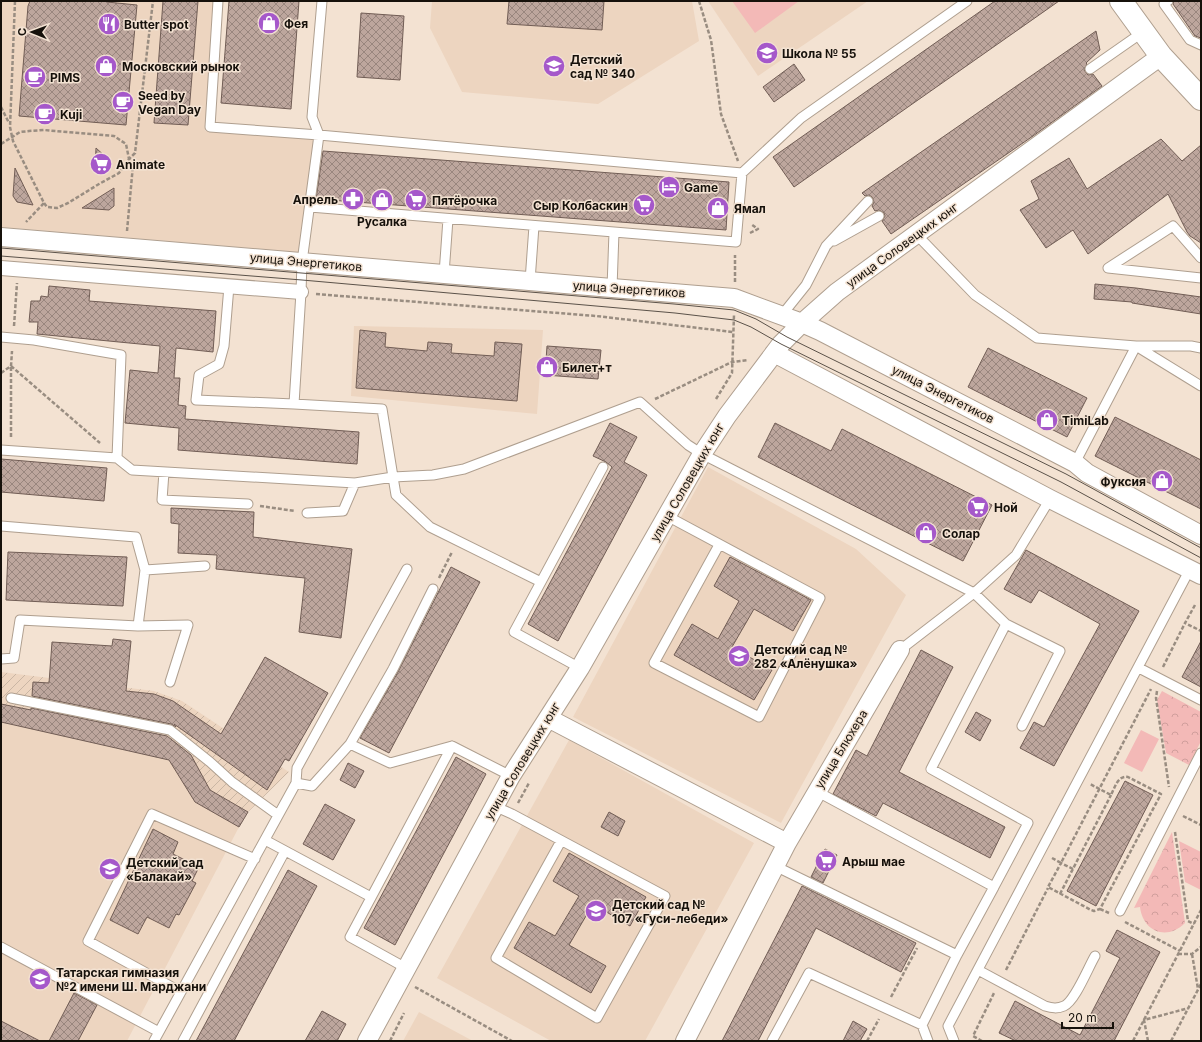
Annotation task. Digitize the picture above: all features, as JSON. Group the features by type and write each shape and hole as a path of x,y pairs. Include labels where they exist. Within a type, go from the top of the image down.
{"street":[{"path":"1121,1 1161,56 1197,90"},
{"name":"улица Соловецких юнг","path":"368,1041 403,973 511,776 580,668 702,454 726,416 784,340 802,322 837,292 1161,56"},
{"name":"улица Энергетиков","path":"1,237 734,298 802,322 1075,463 1087,473 1201,535"},
{"path":"1,268 301,292"},
{"path":"774,353 1050,499 1196,572"},
{"name":"улица Блюхера","path":"685,1041 787,843 816,791 900,650"},
{"path":"548,718 787,843"}],"lane":[{"path":"218,1 210,127 742,173"},
{"path":"294,404 302,262 319,136 312,117 322,1"},
{"path":"310,207 736,242 742,173 801,118 967,1"},
{"path":"1168,1 1164,4 1190,40 1201,45"},
{"path":"1090,69 1143,32"},
{"path":"782,315 806,285 826,246 868,201"},
{"path":"826,246 879,216"},
{"path":"444,274 448,219"},
{"path":"530,282 534,226"},
{"path":"1201,258 1173,226 1108,268 1201,278"},
{"path":"612,288 614,232"},
{"path":"916,234 976,295 1037,338 1136,346 1191,346 1201,348"},
{"path":"228,286 224,346 219,364 199,376 196,400 382,409 396,495 430,527 541,582"},
{"path":"1,338 34,340 121,355 117,458"},
{"path":"1136,346 1201,386"},
{"path":"1075,463 1136,346"},
{"path":"1,450 11,452 117,458 132,470 355,483 393,477 433,476 464,469 640,402 688,445 702,454 974,593 1006,624 1060,650 1022,726"},
{"path":"580,668 514,632 603,467"},
{"path":"164,472 162,500 248,504"},
{"path":"307,513 343,511 355,483"},
{"name":"улица Блюхера","path":"900,650 974,593 1016,555 1050,499"},
{"path":"666,516 820,598 759,717 654,663 719,545"},
{"path":"1,526 136,537 145,570 138,626"},
{"path":"145,570 205,566"},
{"path":"154,1041 296,783 297,768 406,569"},
{"path":"954,1041 948,1026 1139,668 1196,572"},
{"path":"296,783 312,786 350,744 393,669 433,589"},
{"path":"1,659 14,658 20,620 138,626 188,625 170,682"},
{"path":"922,1025 957,955 1028,823 931,770 1006,624"},
{"path":"1139,668 1201,700"},
{"path":"11,698 170,730 232,782 278,815"},
{"path":"350,744 390,763 452,746 511,776"},
{"path":"403,973 350,937 452,746"},
{"path":"1121,916 1201,753"},
{"path":"816,791 994,887"},
{"path":"494,806 561,840 665,896 597,1018 496,958 561,840"},
{"path":"181,992 88,941 152,814 255,859"},
{"path":"265,840 371,897"},
{"path":"183,1041 285,851"},
{"path":"775,866 957,955"},
{"path":"1,947 159,1032"},
{"path":"978,970 1046,1006 1051,1008 1063,1007 1072,999 1095,956"},
{"path":"772,1041 809,973 922,1025 928,1041"}],"path":[{"path":"15,1 10,125 12,137 44,203 47,207 58,208 119,173 135,153 153,1"},
{"path":"699,1 712,40 721,114 742,173"},
{"path":"1,107 10,125"},
{"path":"1,144 12,137 25,132 44,130 114,136 126,144 129,160 133,165 127,232"},
{"path":"24,224 44,203"},
{"path":"712,406 732,373 735,251"},
{"path":"11,452 11,366 18,269"},
{"path":"301,292 596,316 733,332"},
{"path":"1,373 11,366"},
{"path":"11,366 117,458"},
{"path":"248,504 307,513"},
{"path":"433,589 458,541"},
{"path":"1162,667 1194,605"},
{"path":"1185,623 1201,631"},
{"path":"982,1041 972,1036 1157,678"},
{"path":"1048,887 1060,894 1091,910 1094,911 1100,909 1161,794 1128,777 1124,776 1119,780 1060,894"},
{"path":"1080,778 1111,795"},
{"path":"1196,822 1201,825"},
{"path":"1040,852 1073,870"},
{"path":"1133,1041 1201,910"},
{"path":"1121,916 1179,952 1192,954 1201,947"},
{"path":"1188,921 1194,924"},
{"path":"867,1041 923,938"},
{"path":"1192,954 1198,990"},
{"path":"403,973 512,1041"},
{"path":"1171,1041 1201,984"},
{"path":"1144,1020 1189,1008"},
{"path":"1144,1020 1148,1041"}],"shaded area":[{"name":"Московский рынок","path":"1,1 218,1 205,131 315,139 299,252 1,227"},
{"name":"Детский сад № 340","path":"432,1 692,1 699,41 598,104 462,92 430,28"},
{"name":"Школа № 55","path":"708,1 868,1 758,76"},
{"path":"354,326 543,330 537,414 351,396"},
{"name":"Детский сад № 282 «Алёнушка»","path":"708,467 856,549 906,595 781,823 573,717"},
{"path":"1,672 154,691 182,701 289,772 248,812 239,827 169,760 1,722"},
{"name":"Детский сад «Балакай»","path":"1,722 169,760 239,827 127,1041 1,1041"},
{"name":"Детский сад № 107 «Гуси-лебеди»","path":"569,740 754,843 645,1041 551,1041 437,978"},
{"path":"419,1012 473,1041 403,1041"}],"green space":[{"path":"732,1 799,1 755,33"},
{"path":"1162,691 1201,712 1201,741 1189,765 1166,753 1157,700"},
{"path":"1141,730 1159,739 1142,772 1124,763"},
{"path":"1172,832 1185,923 1178,929 1171,932 1164,932 1151,928 1142,916 1140,907 1134,908"},
{"path":"1179,841 1201,852 1201,890 1185,882"}],"building":[{"path":"30,1 107,1 137,5 126,125 19,116 28,6"},
{"path":"163,1 198,1 188,125 154,123"},
{"path":"229,1 299,1 291,109 221,103"},
{"path":"509,1 604,1 602,30 507,24"},
{"path":"995,1 1059,1 794,187 773,157"},
{"path":"1174,1 1201,1 1201,38 1195,36 1173,4"},
{"path":"361,13 404,16 400,80 357,77"},
{"path":"1096,31 1100,50 1086,63 1087,64 1084,70 1088,75 1093,74 1102,86 1033,136 891,234 882,221 885,216 884,213 879,210 875,211 872,206 874,202 872,197 869,195 865,196 862,193"},
{"path":"794,64 805,80 774,102 763,87"},
{"path":"1161,139 1182,161 1201,145 1201,243 1190,236 1187,232 1168,194 1088,254 1073,230 1046,248 1020,210 1039,199 1031,181 1069,158 1087,189"},
{"path":"96,148 107,158 109,163 108,168 104,171 95,170"},
{"path":"323,151 729,182 726,230 316,199"},
{"path":"15,168 33,205 17,202 13,196"},
{"path":"114,188 114,206 109,210 82,208"},
{"path":"1095,284 1201,297 1201,314 1132,302 1094,299"},
{"path":"49,286 90,290 89,301 216,311 213,352 176,348 174,378 180,378 178,405 186,406 185,419 359,432 357,464 178,450 179,428 125,423 130,370 158,373 160,346 37,334 38,322 29,322 31,301 40,301 41,296 48,297"},
{"path":"360,330 386,333 385,347 427,351 428,342 452,344 451,353 494,356 495,342 522,344 517,401 356,388"},
{"path":"547,346 601,350 598,379 545,375"},
{"path":"988,348 1087,398 1067,437 968,387"},
{"path":"1115,417 1201,460 1201,509 1095,456"},
{"path":"610,423 637,437 624,462 647,475 558,641 528,624 612,467 606,462 593,456"},
{"path":"775,423 831,451 842,429 992,505 963,561 758,457"},
{"path":"1,459 107,468 104,501 1,492"},
{"path":"171,508 254,512 253,537 352,549 341,638 299,632 305,578 216,569 217,555 178,553 179,524 171,523"},
{"path":"1026,550 1139,611 1054,766 1020,748 1034,722 1044,727 1100,624 1039,590 1031,603 1004,589"},
{"path":"8,552 127,557 123,606 6,600"},
{"path":"730,557 811,600 793,631 754,609 732,647 772,670 754,700 674,655 692,624 718,639 739,601 714,586"},
{"path":"451,567 480,582 389,753 360,738 398,672"},
{"path":"113,639 131,641 126,691 154,694 173,701 221,734 265,657 328,693 289,761 285,759 267,790 174,724 176,727 171,724 32,696 33,682 49,683 52,642 112,646"},
{"path":"1201,641 1201,687 1182,677"},
{"path":"921,650 953,667 899,772 1005,827 990,858 883,803 876,816 833,794 856,750 867,756"},
{"path":"1,704 31,710 31,708 167,736 191,755 210,790 248,812 239,827 195,802 169,760 1,722"},
{"path":"976,712 991,720 980,741 965,732"},
{"path":"456,757 486,774 395,945 364,928"},
{"path":"348,763 364,771 355,788 340,780"},
{"path":"1125,781 1153,795 1096,906 1067,891"},
{"path":"325,804 355,820 333,860 303,844"},
{"path":"609,812 625,821 618,836 601,827"},
{"path":"153,829 178,842 173,854 199,867 192,881 196,883 179,915 176,914 169,928 147,917 138,934 110,920"},
{"name":"Арыш мае","path":"825,849 837,855 823,883 811,877"},
{"path":"569,853 646,897 630,926 593,904 569,945 606,966 591,993 514,948 529,922 555,936 579,896 553,881"},
{"path":"288,870 317,886 234,1041 196,1041"},
{"path":"802,886 916,943 901,972 816,928 758,1041 722,1041"},
{"path":"1117,930 1160,952 1114,1041 1016,1041 999,1033 1015,1001 1080,1035 1120,958 1106,951"},
{"path":"74,993 97,1005 78,1041 49,1041"},
{"path":"322,1011 346,1024 337,1041 305,1041"},
{"path":"1,1021 40,1041 1,1041"},
{"path":"853,1021 867,1029 860,1041 843,1041"}],"tram line":[{"path":"1,248 734,310 756,319 787,337 1066,474 1201,548"},
{"path":"1,256 302,280 675,313 734,320 751,327 781,344 1061,482 1201,558"}],"place":[{"name":"Фея","path":"269,23"},
{"name":"Butter spot","path":"109,24"},
{"name":"Школа № 55","path":"767,53"},
{"name":"Московский рынок","path":"106,66"},
{"name":"Детский сад № 340","path":"554,66"},
{"name":"PIMS","path":"35,77"},
{"name":"Seed by Vegan Day","path":"123,102"},
{"name":"Kuji","path":"45,114"},
{"name":"Animate","path":"101,164"},
{"name":"Game","path":"669,187"},
{"name":"Апрель","path":"353,199"},
{"name":"Русалка","path":"382,200"},
{"name":"Пятёрочка","path":"416,200"},
{"name":"Сыр Колбаскин","path":"644,205"},
{"name":"Ямал","path":"718,208"},
{"name":"Билет+т","path":"547,367"},
{"name":"TimiLab","path":"1047,420"},
{"name":"Фуксия","path":"1162,481"},
{"name":"Ной","path":"978,507"},
{"name":"Солар","path":"926,533"},
{"name":"Детский сад № 282 «Алёнушка»","path":"739,656"},
{"name":"Арыш мае","path":"826,861"},
{"name":"Детский сад «Балакай»","path":"110,869"},
{"name":"Детский сад № 107 «Гуси-лебеди»","path":"596,911"},
{"name":"Татарская гимназия №2 имени Ш. Марджани","path":"40,979"}]}
